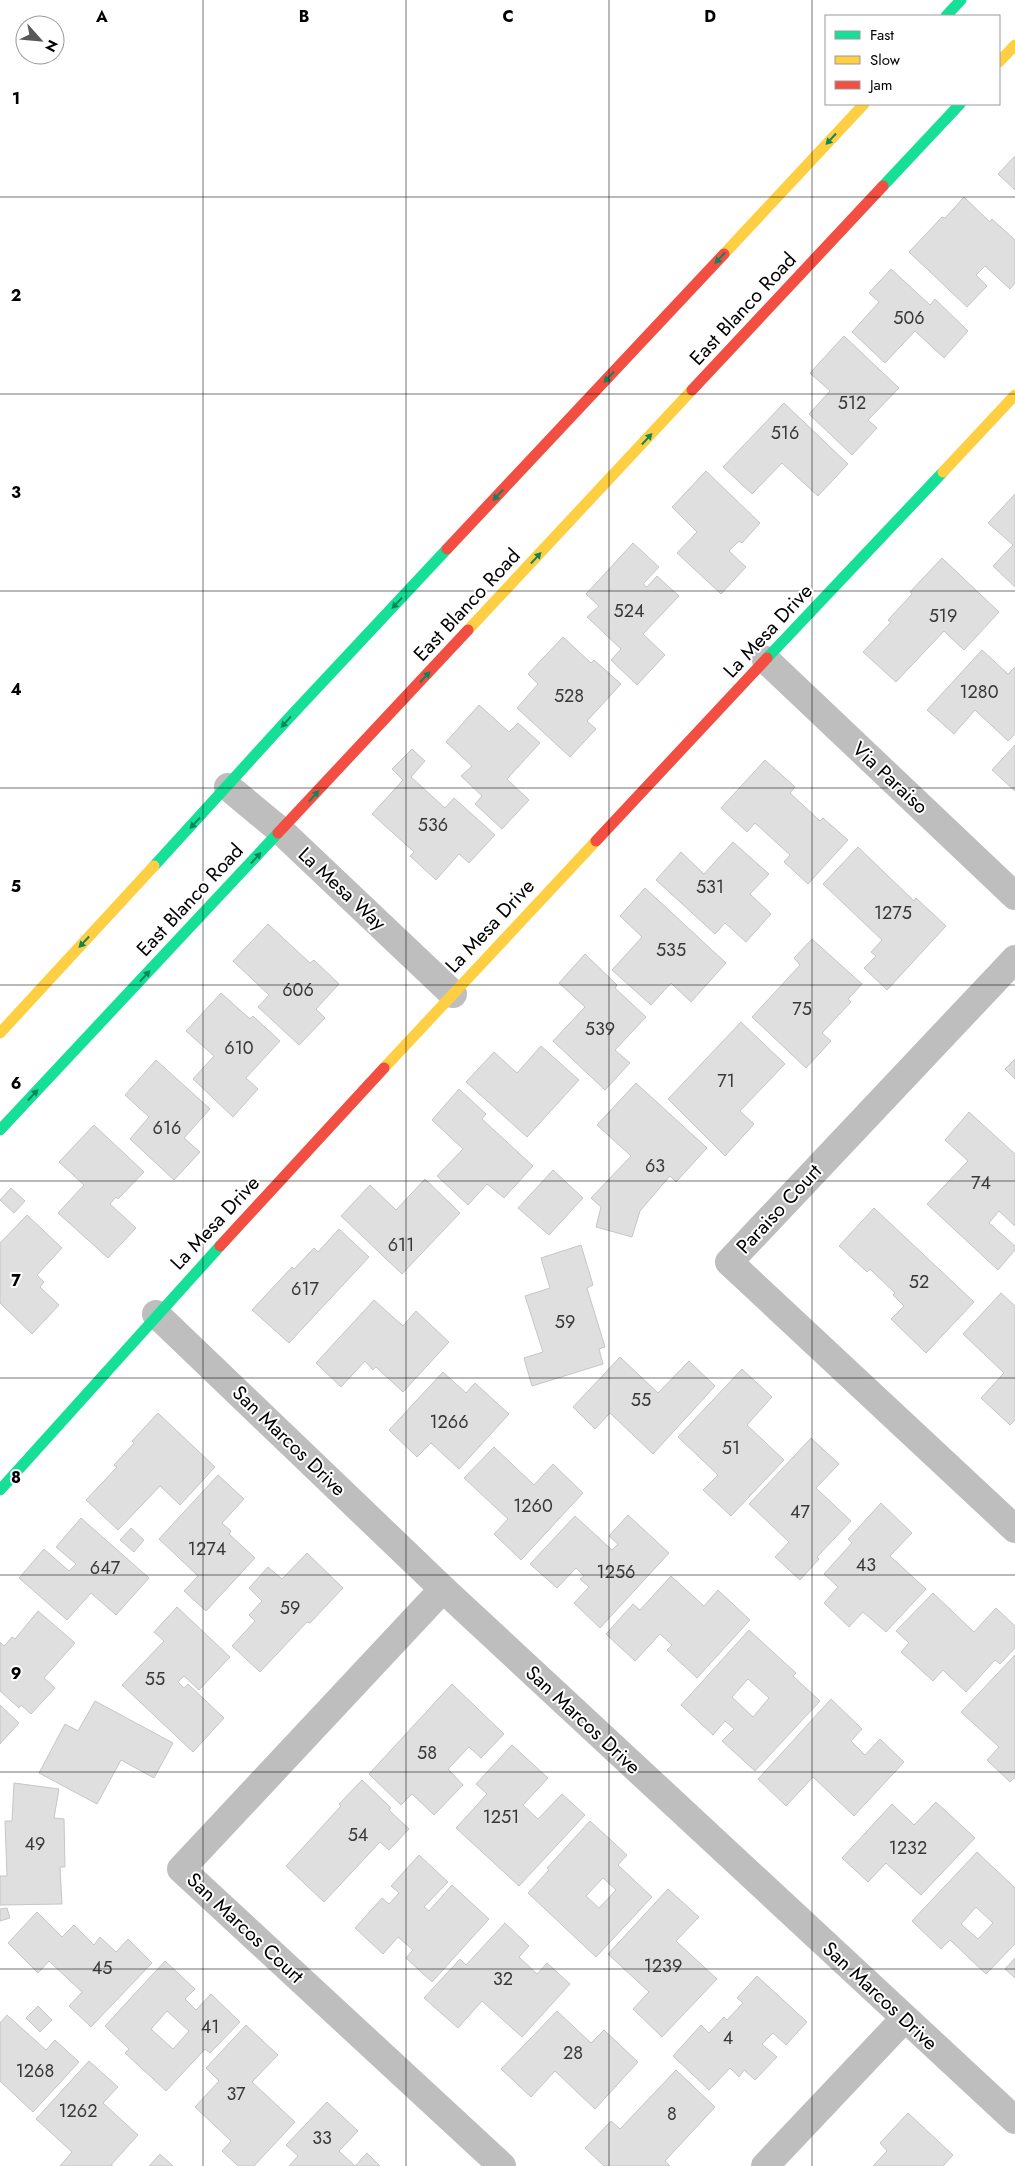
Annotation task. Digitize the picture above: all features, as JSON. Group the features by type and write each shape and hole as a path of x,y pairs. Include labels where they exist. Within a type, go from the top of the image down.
{"main road":[{"path":"947,15 961,0"},
{"path":"1000,61 1015,45"},
{"path":"0,1033 228,787 287,720 863,105"},
{"name":"East Blanco Road","path":"0,1130 959,105"},
{"name":"La Mesa Drive","path":"0,1490 156,1314 453,994 1015,395"}],"street":[{"name":"Via Paraiso","path":"766,660 1015,896"},
{"name":"La Mesa Way","path":"228,787 281,831 453,994"},
{"name":"Paraiso Court","path":"1015,959 729,1262 1015,1529"},
{"name":"San Marcos Drive","path":"156,1314 443,1589 1015,2120"},
{"name":"San Marcos Court","path":"443,1589 181,1868 502,2166"},
{"path":"764,2166 904,2018"}],"building":[{"path":"1015,156 1015,190 998,174"},
{"path":"964,197 990,222 992,219 1015,240 1015,283 1010,289 985,266 976,275 987,286 967,307 909,252"},
{"path":"891,269 930,305 935,299 968,331 944,358 915,331 885,363 852,332 879,302 869,293"},
{"path":"844,336 899,388 868,420 877,428 852,455 809,414 830,391 810,373"},
{"path":"784,403 848,464 818,496 782,463 752,494 723,467"},
{"path":"706,471 760,523 742,543 739,541 729,551 746,567 721,594 677,553 697,532 672,507"},
{"path":"1015,494 1015,587 993,566 1013,545 988,523"},
{"path":"633,543 659,567 643,584 647,587 657,576 679,596 643,634 665,655 637,685 611,660 621,649 587,617 599,606 586,594"},
{"path":"942,558 999,612 964,650 944,631 896,682 863,652 891,622 888,620 912,594 910,592"},
{"path":"563,637 591,663 594,660 621,684 587,721 596,729 570,757 517,708 538,684 528,674"},
{"path":"982,650 1008,674 1015,667 1015,734 1008,741 975,710 954,734 927,710"},
{"path":"479,705 509,732 518,723 540,743 507,779 529,800 502,829 475,804 482,796 461,776 472,766 446,742"},
{"path":"1015,745 1015,791 992,770"},
{"path":"412,749 425,761 411,777 445,808 454,798 495,835 469,863 459,854 436,880 410,856 414,852 372,814 403,780 392,769"},
{"path":"765,760 795,787 790,793 820,821 823,818 848,840 808,884 784,862 790,855 755,823 747,832 721,808"},
{"path":"733,842 769,874 750,894 771,914 746,942 725,923 715,934 656,880 681,852 704,874"},
{"path":"858,847 914,901 916,898 946,926 887,990 864,968 876,956 871,952 882,940 823,884"},
{"path":"645,888 726,963 691,1002 671,983 651,1005 612,970 642,937 620,916"},
{"path":"268,924 310,963 314,960 339,984 316,1009 325,1018 299,1045 258,1007 269,995 233,961"},
{"path":"812,939 862,984 848,999 851,1002 822,1033 831,1041 806,1068 752,1017 800,965 794,958"},
{"path":"585,954 617,985 615,988 646,1017 615,1050 630,1063 605,1090 553,1041 585,1007 559,983"},
{"path":"221,993 250,1019 253,1016 280,1041 246,1078 258,1089 233,1117 193,1079 214,1056 186,1031"},
{"path":"741,1022 785,1064 740,1111 754,1124 725,1156 668,1099"},
{"path":"541,1046 579,1080 527,1137 466,1082 494,1052 517,1073"},
{"path":"1015,1059 1015,1079 1005,1069"},
{"path":"156,1060 210,1109 184,1138 200,1152 174,1180 130,1139 149,1117 125,1095"},
{"path":"636,1083 707,1148 676,1182 670,1176 640,1211 632,1237 596,1227 601,1207 591,1198 631,1156 597,1125"},
{"path":"459,1089 486,1114 482,1119 533,1166 504,1198 487,1184 468,1205 437,1176 463,1149 432,1120"},
{"path":"969,1112 1015,1154 1015,1226 999,1211 989,1223 1015,1246 1015,1250 998,1270 927,1204 968,1161 945,1140"},
{"path":"94,1125 144,1172 118,1199 116,1197 110,1204 136,1228 108,1258 58,1213 84,1185 59,1162"},
{"path":"553,1170 583,1198 549,1235 518,1208"},
{"path":"425,1179 460,1213 402,1274 341,1216 370,1185 396,1210"},
{"path":"11,1188 25,1201 14,1213 0,1200"},
{"path":"874,1208 974,1302 926,1353 891,1319 904,1306 893,1295 895,1293 870,1269 867,1272 839,1246"},
{"path":"27,1215 62,1248 37,1275 44,1282 40,1287 59,1305 32,1334 0,1303 0,1243"},
{"path":"339,1229 369,1257 289,1343 252,1310 292,1267 294,1269 314,1248 318,1252"},
{"path":"581,1245 593,1285 587,1288 605,1347 599,1349 603,1364 532,1386 524,1358 543,1352 525,1296 550,1288 541,1258"},
{"path":"1001,1293 1015,1306 1015,1420 1010,1425 981,1398 1004,1373 963,1334"},
{"path":"374,1300 403,1326 416,1311 449,1342 403,1392 376,1367 373,1370 365,1361 341,1387 316,1363"},
{"path":"620,1357 658,1393 689,1361 715,1386 653,1454 610,1413 595,1429 573,1407"},
{"path":"742,1369 772,1397 747,1425 784,1460 731,1516 703,1490 718,1475 678,1437"},
{"path":"443,1372 466,1393 475,1383 509,1414 459,1469 431,1443 417,1457 389,1430"},
{"path":"158,1413 215,1467 180,1505 160,1486 118,1530 86,1500 117,1467 114,1465 134,1443 132,1441"},
{"path":"811,1438 839,1464 816,1488 851,1521 817,1557 819,1559 800,1580 775,1557 789,1542 749,1504"},
{"path":"494,1447 534,1485 553,1464 583,1493 521,1560 494,1534 508,1519 464,1478"},
{"path":"218,1475 244,1499 222,1523 231,1531 229,1534 255,1558 206,1611 184,1591 198,1576 159,1539"},
{"path":"881,1503 912,1533 890,1556 926,1589 886,1632 863,1612 849,1627 824,1603 838,1587 824,1574 852,1543 848,1539"},
{"path":"628,1515 669,1553 600,1628 574,1603 589,1587 580,1579 584,1576 576,1568 557,1588 530,1564 575,1516 612,1550 618,1544 609,1536"},
{"path":"81,1518 149,1578 116,1615 91,1593 67,1620 19,1578 44,1549 69,1571 76,1564 56,1547"},
{"path":"131,1528 144,1540 134,1552 120,1540"},
{"path":"307,1553 343,1588 310,1623 307,1622 260,1672 232,1646 255,1621 249,1615 262,1601 249,1588 268,1567 282,1579"},
{"path":"671,1576 704,1606 718,1590 750,1620 697,1678 667,1650 672,1645 660,1634 635,1661 606,1634 633,1604 640,1610"},
{"path":"933,1593 974,1632 996,1608 1015,1626 1015,1648 1000,1664 995,1660 966,1692 943,1670 933,1681 901,1652 909,1643 896,1631"},
{"path":"177,1607 230,1657 199,1690 184,1676 178,1682 184,1688 188,1684 224,1718 193,1752 122,1685 164,1641 154,1632"},
{"path":"38,1611 75,1643 44,1678 55,1688 31,1714 21,1705 19,1708 0,1691 0,1642 4,1646 12,1637 15,1639"},
{"path":"749,1630 796,1673 793,1676 820,1701 755,1771 722,1741 734,1729 725,1721 713,1735 681,1705","holes":["748,1679 769,1698 753,1717 732,1697"]},
{"path":"1015,1655 1015,1777 1010,1782 987,1760 999,1747 961,1712"},
{"path":"452,1684 504,1734 481,1758 469,1747 448,1769 463,1785 434,1815 412,1794 401,1805 369,1774"},
{"path":"831,1699 862,1729 851,1741 865,1755 880,1739 904,1762 854,1816 813,1777 786,1806 758,1779"},
{"path":"95,1701 173,1743 154,1778 121,1760 97,1804 39,1773 65,1724 78,1731"},
{"path":"0,1705 19,1723 0,1744"},
{"path":"512,1745 548,1778 523,1805 538,1819 562,1794 585,1815 519,1886 456,1828 487,1794 476,1784"},
{"path":"362,1780 391,1808 389,1810 409,1829 389,1850 380,1842 324,1902 286,1866"},
{"path":"14,1783 59,1789 54,1818 64,1819 65,1867 60,1867 62,1904 0,1905 0,1876 7,1876 5,1821 12,1821"},
{"path":"936,1802 975,1838 921,1895 886,1863 868,1882 842,1858 892,1804 914,1825"},
{"path":"590,1821 627,1855 618,1865 652,1897 596,1957 528,1893 549,1870 547,1868","holes":["603,1878 616,1890 599,1908 586,1896"]},
{"path":"977,1852 1015,1888 1015,1944 986,1974 950,1940 941,1949 912,1921","holes":["976,1907 993,1923 978,1939 961,1924"]},
{"path":"419,1855 448,1882 424,1907 429,1911 452,1885 489,1919 432,1982 406,1958 413,1950 398,1937 383,1954 355,1928 382,1898 389,1904 399,1893 391,1886"},
{"path":"668,1889 699,1917 676,1941 717,1979 662,2037 633,2009 649,1992 608,1954"},
{"path":"7,1908 10,1918 0,1921 0,1909"},
{"path":"37,1912 62,1937 74,1925 94,1945 100,1937 116,1952 128,1939 152,1963 91,2027 69,2006 82,1992 49,1961 38,1973 8,1943"},
{"path":"505,1923 529,1946 519,1957 537,1974 547,1963 570,1984 522,2037 482,2001 458,2028 424,1998 460,1959 466,1965"},
{"path":"1015,1958 1015,1978 1005,1969"},
{"path":"165,1961 195,1989 185,1999 196,2010 211,1994 240,2022 210,2053 205,2049 166,2091 125,2053 129,2049 105,2026","holes":["167,2011 189,2031 173,2049 151,2029"]},
{"path":"757,1976 807,2022 786,2045 773,2033 762,2044 777,2057 755,2080 744,2070 739,2077 730,2068 709,2090 673,2056 701,2025 709,2033 724,2017 727,2020 743,2003 737,1998"},
{"path":"38,2006 52,2020 40,2032 26,2018"},
{"path":"557,2011 591,2043 604,2030 638,2062 595,2109 555,2071 531,2097 501,2069"},
{"path":"7,2015 46,2050 55,2040 79,2062 33,2112 0,2081 0,2023"},
{"path":"246,2025 278,2055 252,2082 295,2122 254,2166 238,2166 222,2151 231,2141 195,2107 219,2081 206,2068"},
{"path":"89,2061 118,2087 103,2103 138,2135 111,2165 113,2166 60,2166 72,2152 36,2119"},
{"path":"676,2070 715,2107 665,2161 670,2166 604,2166 585,2148 611,2121 620,2129"},
{"path":"327,2102 358,2131 339,2151 355,2166 289,2166 298,2156 286,2145"},
{"path":"908,2113 953,2155 943,2166 873,2166 887,2151 880,2143"},
{"path":"367,2153 380,2166 355,2166"},
{"path":"160,2154 173,2166 149,2166"}],"traffic: fast":[{"path":"947,15 961,0"},
{"path":"883,186 959,105"},
{"path":"767,658 943,472"},
{"path":"154,866 447,549"},
{"path":"0,1130 278,833"},
{"path":"0,1490 220,1246"}],"traffic: slow":[{"path":"1000,61 1015,45"},
{"path":"724,254 863,105"},
{"path":"468,630 692,390"},
{"path":"943,472 1015,395"},
{"path":"384,1068 596,841"},
{"path":"0,1033 154,866"}],"traffic: jam":[{"path":"692,390 883,186"},
{"path":"447,549 724,254"},
{"path":"278,833 468,630"},
{"path":"596,841 767,658"},
{"path":"220,1246 384,1068"}]}
